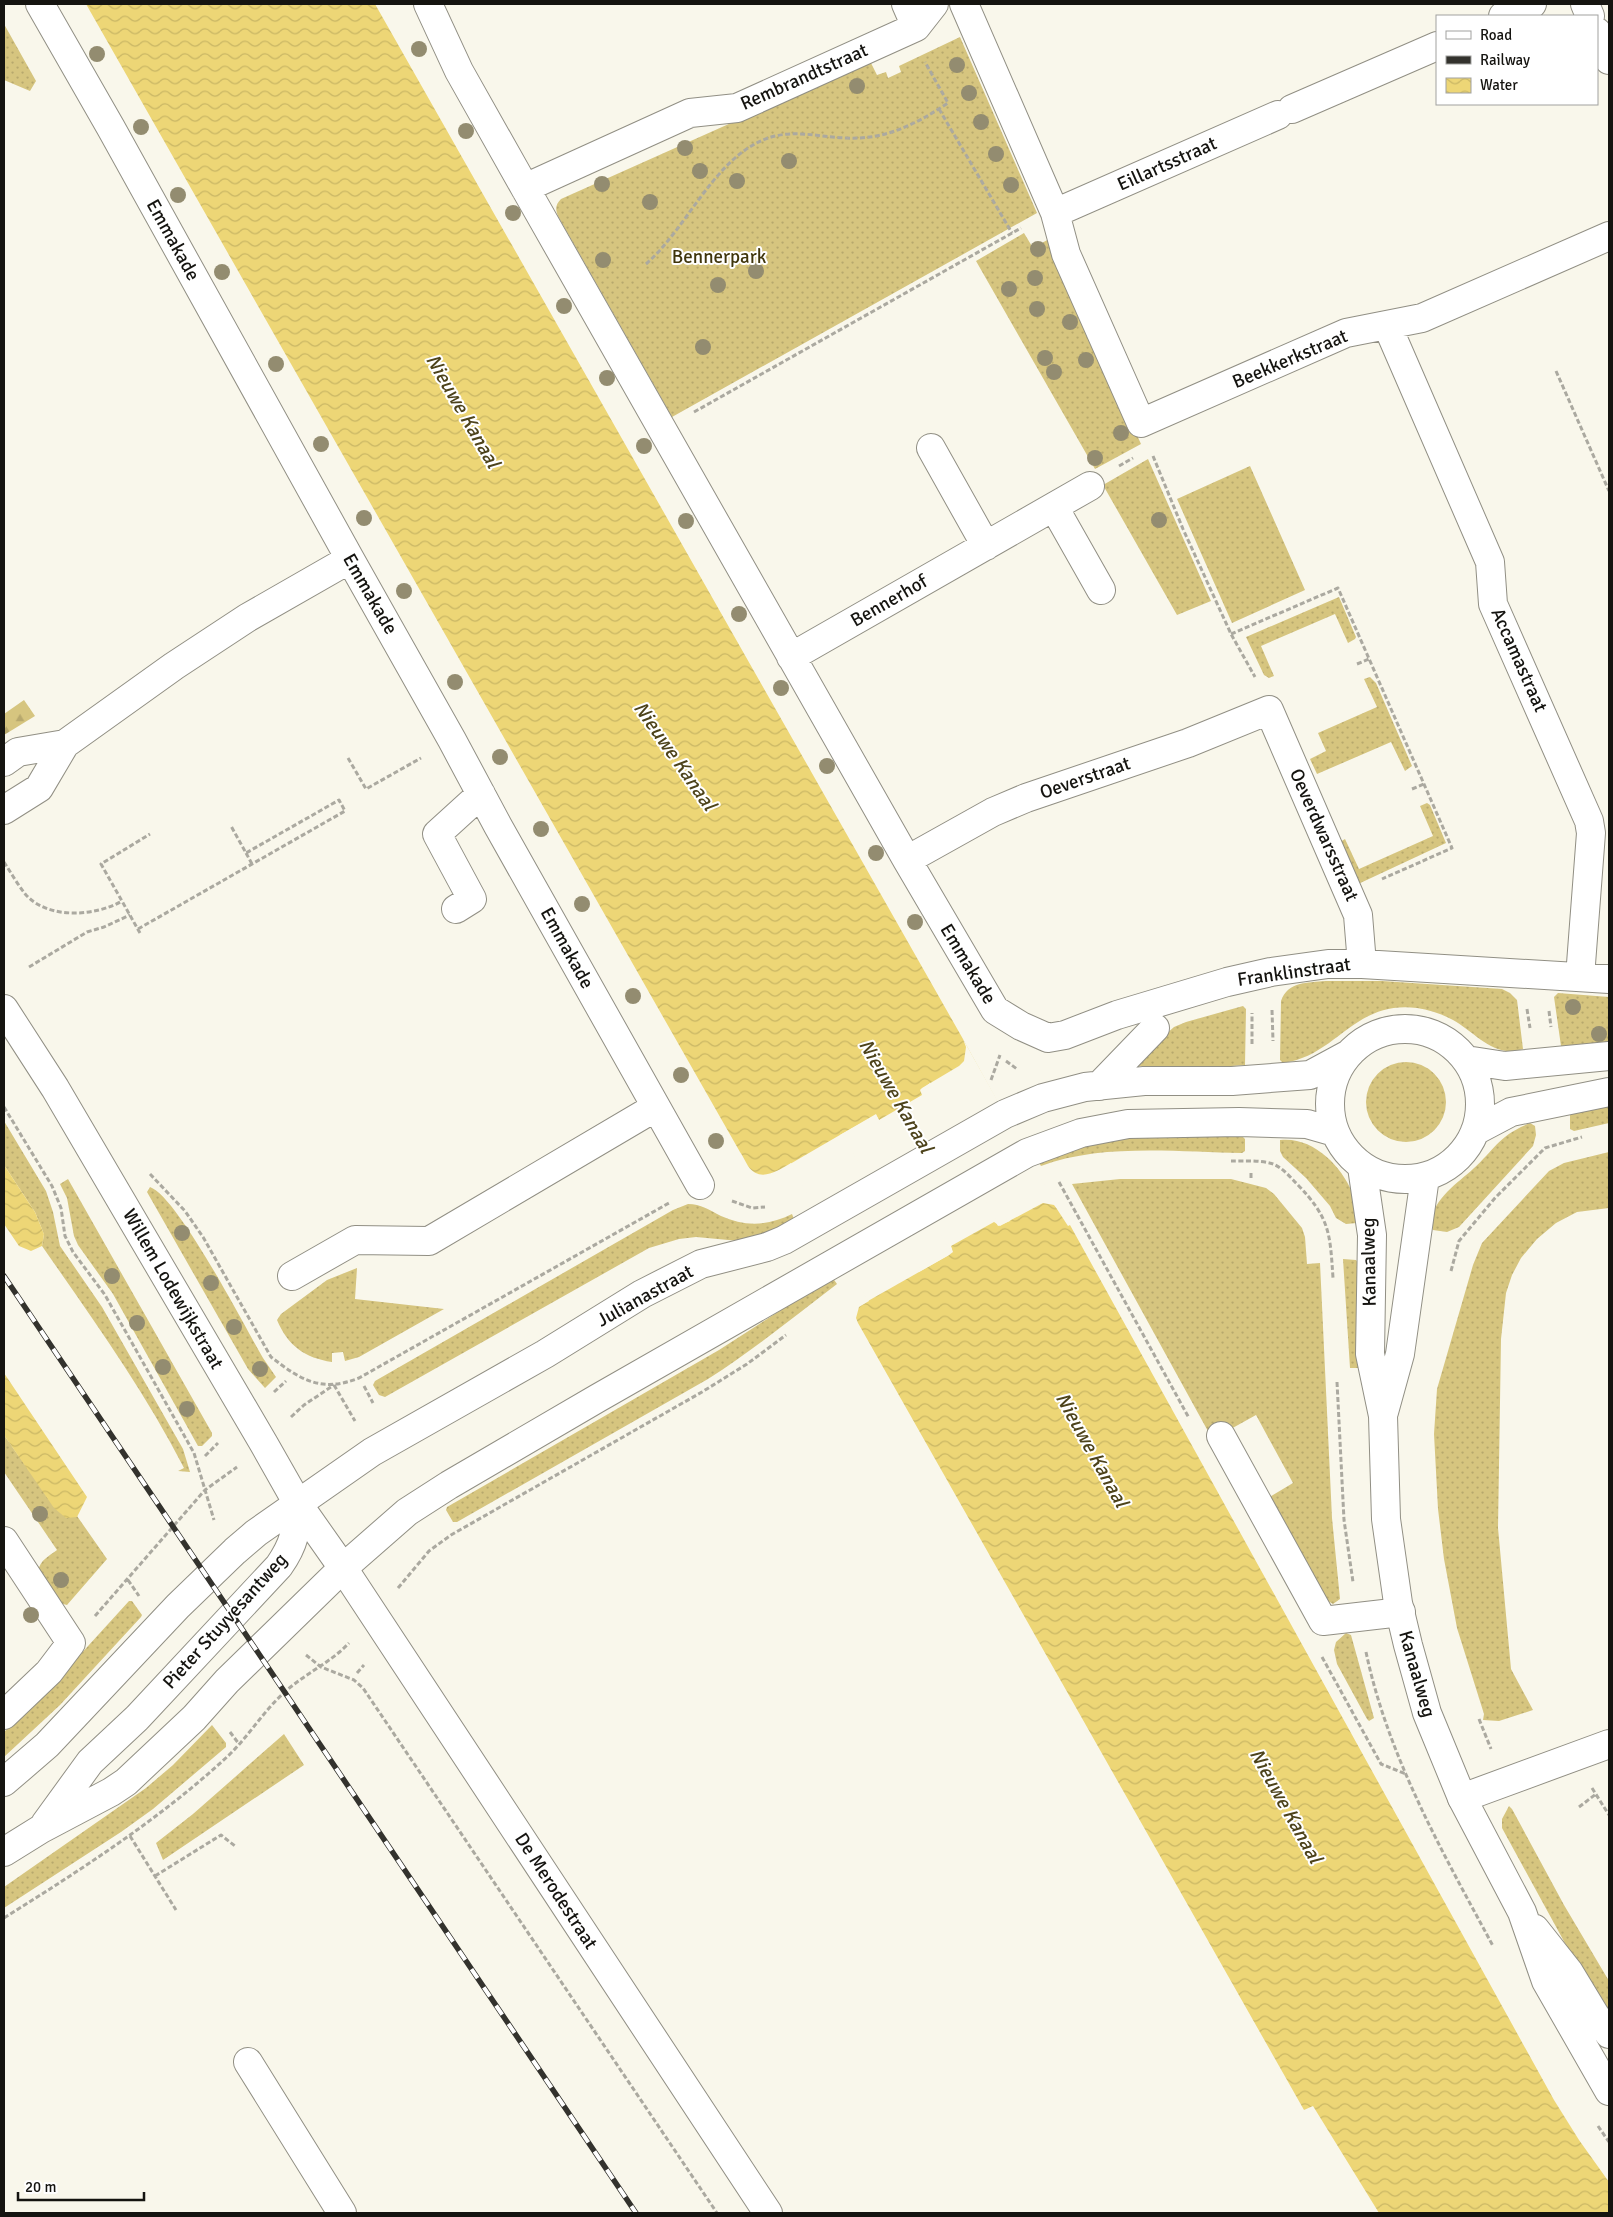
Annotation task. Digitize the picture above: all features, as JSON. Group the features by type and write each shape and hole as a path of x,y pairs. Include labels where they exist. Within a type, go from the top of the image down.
{"street":[{"name":"Emmakade","path":"40,4 700,1185"},
{"name":"Emmakade","path":"428,4 459,71 906,860 995,1010 1021,1026 1048,1038"},
{"name":"Rembrandtstraat","path":"525,188 690,112 737,108 934,4"},
{"path":"964,4 1055,213 1066,254 1141,423"},
{"path":"1505,15 1532,4"},
{"path":"1598,34 1609,60"},
{"name":"Eillartsstraat","path":"1055,213 1436,46"},
{"name":"Beekkerkstraat","path":"1141,423 1346,333 1422,318 1609,236"},
{"name":"Accamastraat","path":"1387,325 1490,562 1493,604 1589,821 1591,833 1580,977"},
{"path":"931,448 986,546"},
{"name":"Bennerhof","path":"792,657 1090,486"},
{"path":"1054,507 1101,590"},
{"path":"4,810 39,788 65,744 174,666 247,618 350,559"},
{"name":"Oeverstraat","path":"906,860 993,812 1026,798 1188,743 1269,710"},
{"name":"Oeverdwarsstraat","path":"1269,710 1358,914 1362,964"},
{"path":"4,762 18,752 65,744"},
{"path":"456,909 472,898 437,834 481,794"},
{"name":"Franklinstraat","path":"1048,1038 1065,1035 1118,1015 1227,982 1271,972 1328,964 1362,964 1609,979"},
{"path":"1099,1086 1188,994"},
{"name":"Willem Lodewijkstraat","path":"4,1009 55,1088 298,1504 343,1568"},
{"path":"1099,1086 1144,1081 1232,1081 1292,1077 1310,1074 1347,1055 1364,1040 1385,1031 1407,1028 1430,1032 1450,1043 1466,1060 1477,1082 1480,1107 1475,1131 1464,1152 1446,1167 1426,1177 1404,1180 1382,1176 1362,1167 1346,1152 1335,1132 1329,1106 1334,1079 1347,1055"},
{"path":"1466,1060 1505,1066 1609,1056"},
{"name":"Julianastraat","path":"298,1504 380,1447 545,1354 642,1294 701,1264 767,1247 821,1219 1005,1114 1043,1098 1085,1087 1099,1086"},
{"path":"1475,1131 1511,1112 1609,1092"},
{"path":"292,1276 354,1240 429,1241 656,1107"},
{"path":"343,1568 407,1512 449,1485 1027,1153 1073,1136 1128,1124 1239,1122 1307,1124 1335,1132"},
{"name":"Kanaalweg","path":"1362,1167 1372,1235 1370,1354 1383,1416 1386,1519 1408,1645 1427,1713 1462,1798 1522,1912 1546,1981 1609,2091"},
{"name":"Kanaalweg","path":"1383,1416 1400,1354 1426,1177"},
{"path":"1222,1436 1323,1620 1401,1612"},
{"name":"Pieter Stuyvesantweg","path":"4,1782 47,1745 207,1577 256,1533 298,1504"},
{"name":"Pieter Stuyvesantweg","path":"41,1829 90,1762 137,1718 279,1566 292,1548 296,1530 298,1504"},
{"path":"4,1542 71,1643 49,1672 4,1715"},
{"name":"Pieter Stuyvesantweg","path":"4,1852 41,1829 111,1792 150,1761 194,1718 227,1681 343,1568"},
{"name":"De Merodestraat","path":"343,1568 768,2213"},
{"path":"1462,1798 1609,1744"},
{"name":"Kanaalweg","path":"1522,1912 1569,1972 1609,2034"},
{"path":"248,2062 342,2213"}],"path":[{"path":"646,264 666,245 720,173 734,158 763,140 782,134 800,133 845,138 871,138 906,128 948,103 930,72 919,47 911,15"},
{"path":"939,109 1012,233"},
{"path":"693,412 700,410 1039,217 1055,213"},
{"path":"1556,371 1609,492"},
{"path":"1141,423 1157,468 1232,634 1250,664 1269,710"},
{"path":"1117,468 1151,448"},
{"path":"1232,634 1338,588 1452,848 1349,894"},
{"path":"1357,664 1369,659"},
{"path":"348,758 366,789 452,740"},
{"path":"1412,789 1424,784"},
{"path":"246,853 339,800 348,815"},
{"path":"150,834 101,864 139,931 345,811"},
{"path":"231,826 252,864"},
{"path":"4,862 27,896 59,911 86,912 113,906 122,901"},
{"path":"29,967 88,932 130,915"},
{"path":"1522,974 1535,1063"},
{"path":"1547,1002 1551,1029"},
{"path":"1252,1005 1252,1048"},
{"path":"998,1048 1000,1055 1013,1068 1021,1071"},
{"path":"989,1085 1000,1055"},
{"path":"4,1107 52,1186 60,1208 65,1236 73,1252 105,1295 194,1453 206,1490 71,1643"},
{"path":"1450,1275 1459,1241 1495,1198 1545,1148 1585,1136"},
{"path":"1273,1164 1288,1174 1322,1212 1330,1233 1333,1282"},
{"path":"145,1168 185,1211 203,1237 272,1357 288,1370 314,1384 334,1385 349,1382 376,1370 700,1185 729,1200 752,1208 769,1207"},
{"path":"1251,1172 1251,1178"},
{"path":"406,1578 429,1551 451,1535 702,1392 747,1364 790,1333"},
{"path":"1336,1378 1344,1520 1354,1586"},
{"path":"271,1394 286,1381"},
{"path":"364,1386 374,1403"},
{"path":"205,1456 218,1443"},
{"path":"357,1673 365,1664"},
{"path":"4,1918 130,1836 179,1798 239,1744 284,1692 305,1676 321,1667 354,1680 363,1688 717,2213"},
{"path":"1579,1807 1596,1794"},
{"path":"155,1876 221,1835 234,1846"},
{"path":"130,1836 176,1910"}],"green space":[{"path":"4,24 36,81 30,91 4,80"},
{"name":"Bennerpark","path":"960,37 1037,213 672,417 559,218 556,208 559,201 870,61 877,75 886,72 888,78 901,72 899,66"},
{"path":"1024,233 1033,248 1049,239 1141,444 1095,469 976,261"},
{"path":"1148,459 1211,601 1177,615 1103,485"},
{"path":"1250,466 1305,590 1232,623 1177,499"},
{"path":"1339,597 1356,637 1355,639 1348,643 1335,614 1261,646 1274,676 1269,678 1264,675 1246,637"},
{"path":"1370,677 1376,683 1412,766 1405,771 1391,742 1317,774 1310,759 1326,751 1318,733 1377,707 1364,679"},
{"path":"24,700 35,716 4,735 4,714"},
{"path":"1427,803 1430,805 1446,843 1356,885 1340,842 1345,839 1359,869 1433,836 1420,806"},
{"path":"1326,981 1382,981 1502,989 1510,993 1517,1000 1523,1049 1513,1051 1494,1047 1485,1043 1453,1020 1435,1012 1417,1008 1395,1008 1377,1012 1361,1020 1318,1050 1302,1058 1283,1063 1280,1060 1281,1001 1284,994 1293,986 1299,984"},
{"path":"1558,993 1609,997 1609,1043 1561,1046 1554,997"},
{"path":"1243,1006 1246,1009 1245,1065 1219,1067 1136,1066 1136,1061 1174,1027"},
{"path":"1398,1062 1414,1062 1435,1073 1446,1094 1446,1110 1435,1131 1414,1142 1398,1142 1384,1136 1372,1124 1366,1110 1366,1094 1372,1080 1384,1068"},
{"path":"1609,1105 1609,1123 1574,1131 1570,1129 1570,1113"},
{"path":"4,1121 46,1191 53,1212 60,1246 102,1307 183,1449 190,1472 178,1471 184,1468 152,1411 117,1355 42,1246 44,1234 35,1212 4,1165"},
{"path":"1530,1123 1535,1126 1536,1135 1533,1146 1459,1227 1447,1232 1433,1230 1432,1220 1434,1211 1444,1195 1498,1143 1519,1128"},
{"path":"1242,1136 1245,1139 1245,1151 1242,1153 1140,1150 1089,1154 1041,1166 1037,1160 1116,1137"},
{"path":"1280,1140 1292,1140 1303,1143 1324,1154 1333,1163 1341,1172 1352,1192 1357,1223 1346,1224 1336,1218 1330,1206 1306,1178 1283,1157 1280,1151"},
{"path":"1609,1152 1609,1208 1577,1212 1556,1223 1537,1239 1521,1258 1512,1275 1506,1293 1501,1339 1498,1528 1511,1669 1533,1710 1499,1721 1483,1720 1484,1714 1457,1628 1444,1559 1438,1509 1434,1434 1437,1389 1473,1265 1482,1243 1549,1171 1564,1163"},
{"path":"68,1179 212,1433 212,1436 202,1446 198,1446 113,1294 78,1245 74,1236 67,1198 60,1184"},
{"path":"1120,1179 1231,1179 1266,1188 1274,1194 1302,1228 1305,1237 1307,1264 1320,1263 1332,1518 1340,1599 1333,1604 1323,1598 1266,1499 1293,1483 1256,1415 1229,1430 1209,1433 1072,1184"},
{"path":"150,1187 162,1196 193,1237 276,1377 265,1388 248,1369 147,1192"},
{"path":"688,1204 701,1206 730,1220 739,1222 765,1223 792,1214 794,1219 764,1235 739,1241 696,1237 679,1239 649,1248 385,1397 379,1395 373,1385 375,1381 673,1210"},
{"path":"1343,1259 1356,1260 1359,1264 1359,1368 1350,1368"},
{"path":"357,1268 355,1299 444,1309 359,1357 345,1361 343,1352 332,1353 332,1362 306,1354 298,1349 281,1329 277,1320 281,1314 327,1280"},
{"path":"832,1277 837,1284 757,1345 708,1379 457,1522 453,1522 446,1510 447,1507 719,1350"},
{"path":"4,1435 18,1455 77,1516 107,1559 67,1605 59,1603 38,1571 43,1561 57,1550 4,1472"},
{"path":"129,1601 132,1601 142,1615 141,1617 60,1705 4,1757 4,1732 48,1690"},
{"path":"1346,1633 1351,1635 1374,1718 1369,1721 1337,1664 1334,1650 1336,1642"},
{"path":"212,1725 226,1743 226,1747 153,1809 4,1908 4,1887 146,1788 173,1765"},
{"path":"284,1734 304,1765 163,1860 156,1843 193,1814"},
{"path":"1509,1806 1609,1981 1609,2014 1578,1967 1502,1828 1502,1819"}],"water":[{"name":"Nieuwe Kanaal","path":"86,4 375,4 963,1039 1055,1206 1068,1226 1070,1225 1554,2100 1579,2140 1609,2182 1609,2213 1379,2213 1313,2106 1304,2110 858,1323 856,1318 859,1307 869,1301 791,1163 763,1175 753,1171 748,1166","holes":["930,1083 1010,1221 998,1226 921,1090","876,1115 952,1249 949,1255 919,1272 840,1135"]},
{"path":"4,1165 35,1212 44,1234 42,1246 31,1251 19,1246 4,1224"},
{"path":"4,1373 87,1497 77,1517 66,1518 54,1508 4,1435"}],"pier":[{"path":"963,1039 1059,1210 1054,1205 1043,1203 1000,1226 994,1222 951,1246 953,1252 949,1255 868,1301 790,1164 876,1114 879,1120 922,1095 920,1090 922,1088 959,1066 964,1061 966,1047","holes":["930,1086 1007,1220 999,1224 925,1094 923,1090","875,1118 950,1250 920,1269 843,1136"]}],"railway":[{"path":"4,1276 636,2213"}]}
